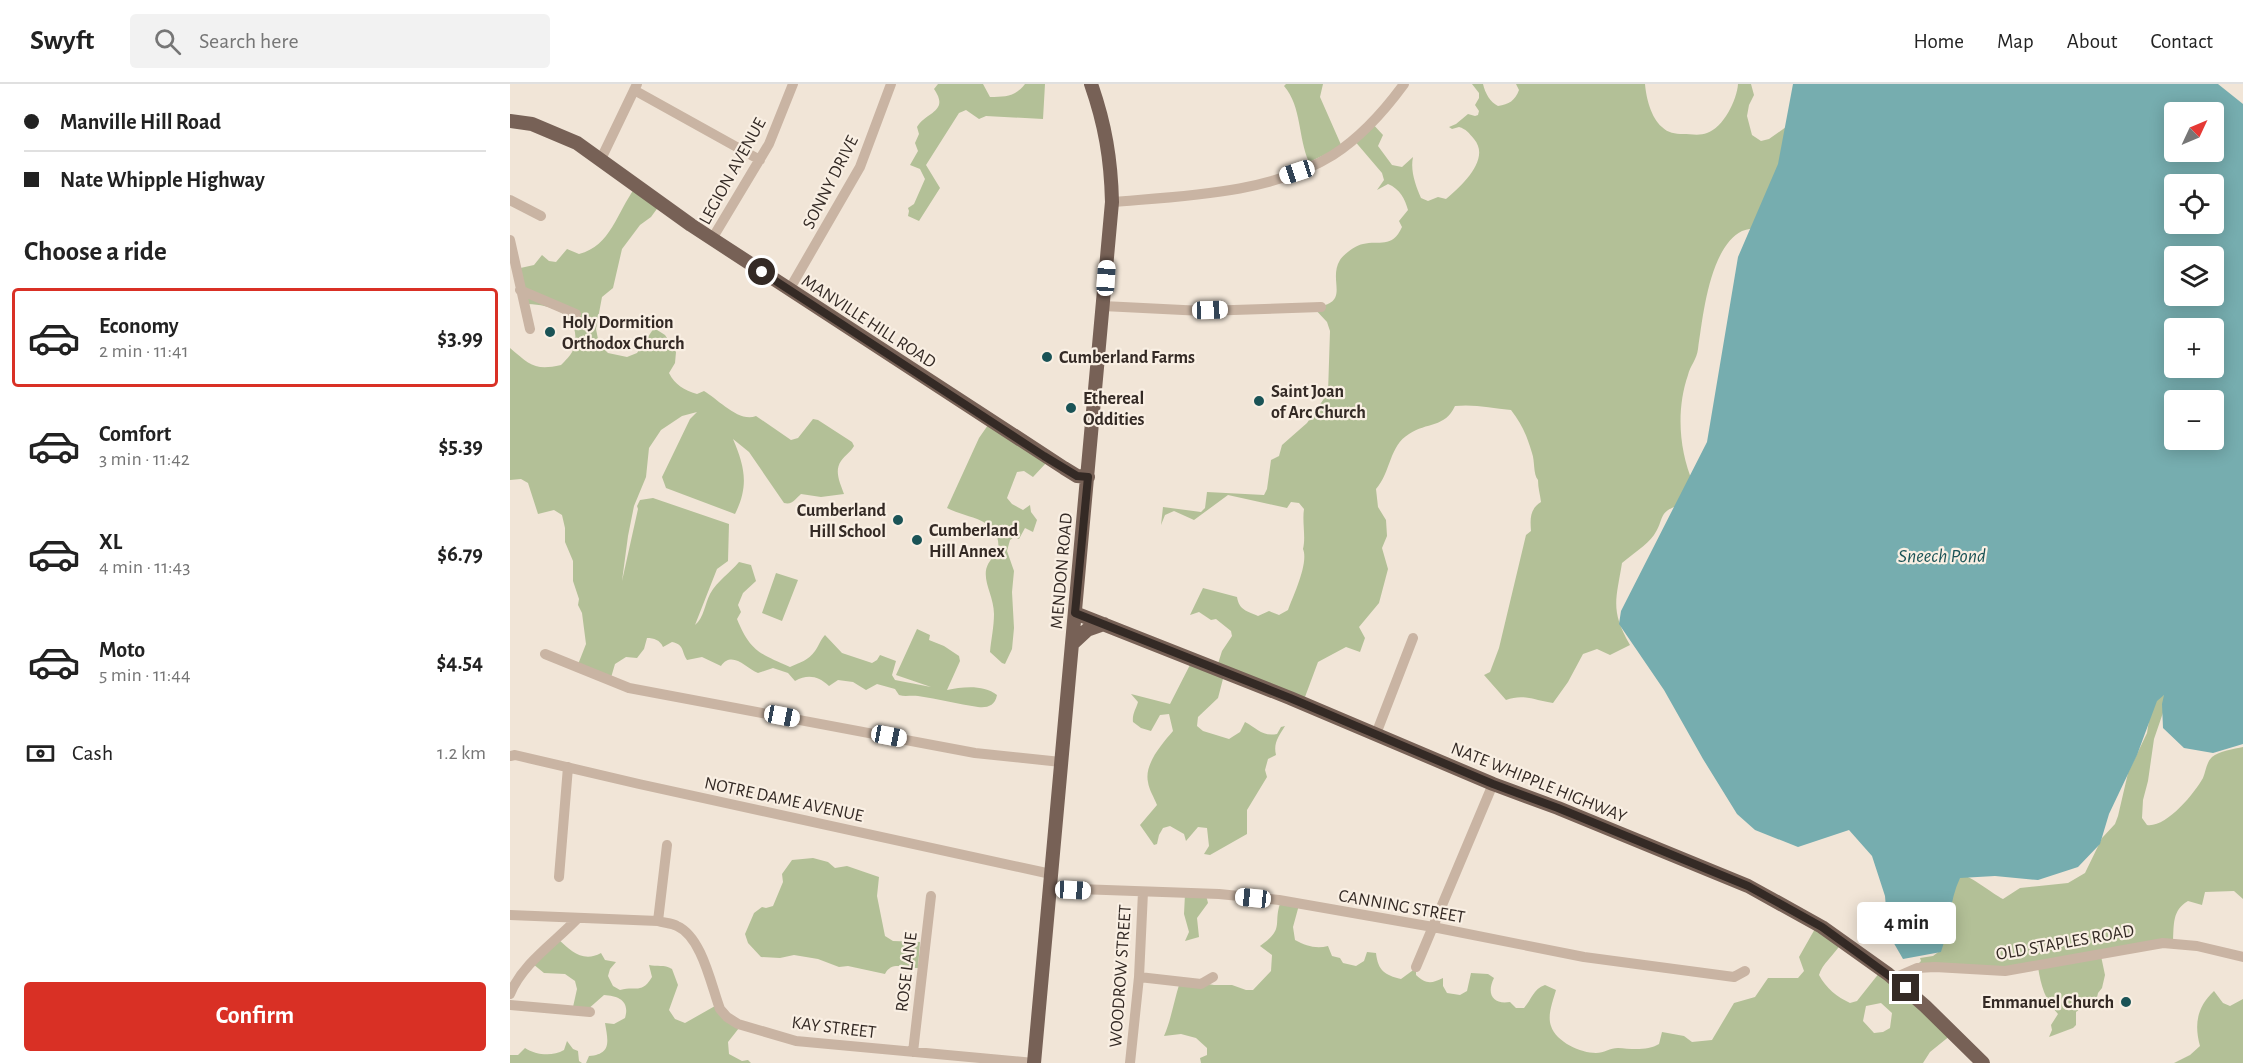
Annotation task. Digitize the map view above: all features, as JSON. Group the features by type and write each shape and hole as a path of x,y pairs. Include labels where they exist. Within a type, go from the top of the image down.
{"main road":[{"name":"MENDON ROAD","path":"1034,1063 1062,777 1061,762 1112,202 1111,162 1102,116 1091,84"},
{"name":"MANVILLE HILL ROAD","path":"510,121 532,124 562,135 601,159 712,239 789,290 1044,456 1077,476 1088,477"},
{"name":"NATE WHIPPLE HIGHWAY","path":"1075,613 1748,886 1822,927 1894,978 1983,1063"},
{"path":"1073,643 1087,630 1104,624"}],"street":[{"name":"LEGION AVENUE","path":"712,239 760,160 793,84"},
{"name":"SONNY DRIVE","path":"789,290 860,167 891,84"},
{"path":"1112,202 1211,192 1256,184 1297,172 1334,154 1365,130 1404,84"},
{"path":"601,159 635,87 760,160"},
{"path":"510,200 541,216"},
{"path":"510,240 530,329"},
{"path":"520,290 576,314"},
{"path":"1103,306 1203,311 1321,307"},
{"path":"1376,734 1413,638"},
{"path":"545,654 629,688 975,753 1061,762"},
{"name":"NOTRE DAME AVENUE","path":"510,756 515,755 568,767 1051,881"},
{"path":"560,877 568,767"},
{"path":"1416,967 1493,784"},
{"path":"658,921 667,845"},
{"name":"CANNING STREET","path":"1051,881 1143,892 1219,894 1279,900 1594,958 1734,977 1745,971"},
{"name":"WOODROW STREET","path":"1130,1063 1139,977 1143,892"},
{"name":"ROSE LANE","path":"913,1052 931,896"},
{"name":"KAY STREET","path":"510,915 658,921 677,926 697,945 720,1009 738,1024 796,1041 1034,1063"},
{"path":"510,994 527,967 577,919"},
{"name":"OLD STAPLES ROAD","path":"1894,978 1917,968 1935,966 2005,972 2163,943 2197,946 2243,957"},
{"path":"1139,977 1201,984 1213,977"},
{"path":"510,1005 590,1012"}],"green space":[{"path":"938,84 983,84 990,97 1000,97 1017,92 1025,84 1045,84 1043,119 986,116 979,119 966,110 959,113 926,165 940,188 919,221 908,216 908,208 914,204 925,179 920,169 910,165 918,151 915,143 919,134 917,127 938,107 938,97 934,89"},
{"path":"1286,84 1323,84 1320,97 1342,147 1309,162 1294,103 1284,86"},
{"path":"1472,84 1483,84 1488,97 1498,106 1516,97 1519,90 1516,84 1645,84 1652,113 1662,127 1674,133 1698,135 1713,130 1724,120 1732,105 1738,84 1751,84 1754,95 1747,116 1752,135 1761,141 1790,127 1760,227 1742,231 1722,252 1705,302 1697,353 1684,388 1681,416 1682,444 1693,483 1681,505 1665,513 1651,539 1622,563 1616,605 1619,623 1630,645 1610,655 1597,649 1583,654 1568,682 1553,703 1524,697 1506,700 1484,675 1490,672 1499,648 1526,535 1531,531 1531,514 1541,502 1533,456 1521,425 1511,410 1455,406 1446,418 1416,430 1402,439 1376,489 1378,507 1386,520 1387,536 1382,548 1388,569 1379,603 1359,627 1365,638 1360,652 1346,647 1318,662 1302,705 1224,675 1218,698 1198,717 1197,726 1203,731 1229,739 1240,732 1245,722 1272,735 1277,734 1281,727 1285,726 1276,743 1276,755 1268,759 1265,770 1267,777 1247,810 1247,834 1210,855 1204,854 1209,846 1207,828 1198,827 1186,841 1184,834 1170,826 1163,828 1157,844 1154,845 1140,825 1157,805 1149,788 1147,775 1151,761 1173,731 1169,714 1160,715 1151,731 1133,722 1138,702 1131,694 1170,704 1192,661 1216,670 1222,651 1232,636 1231,631 1216,619 1211,620 1199,612 1190,615 1203,588 1237,597 1242,607 1258,616 1269,611 1279,615 1288,610 1300,580 1304,562 1304,509 1299,503 1291,502 1287,508 1228,495 1194,520 1174,511 1165,515 1161,525 1163,507 1201,512 1205,508 1207,492 1264,495 1271,460 1279,456 1282,445 1307,423 1328,393 1330,331 1327,322 1313,307 1325,305 1336,296 1337,268 1344,255 1360,245 1385,242 1394,238 1402,227 1399,221 1408,210 1401,195 1392,186 1388,184 1377,190 1384,180 1382,173 1353,139 1371,122 1383,135 1378,146 1392,165 1402,167 1413,157 1413,173 1421,198 1428,201 1438,197 1446,199 1472,172 1479,155 1474,139 1464,129 1449,127 1468,114 1478,115 1479,111 1475,105 1479,93"},
{"path":"635,188 659,206 651,217 640,225 622,249 613,288 602,297 596,329 599,344 608,353 627,357 637,353 654,328 665,335 676,352 675,363 669,373 674,381 684,389 697,394 704,391 736,413 749,417 756,416 791,440 798,438 813,419 852,442 854,446 841,461 838,469 838,477 844,494 821,497 801,494 794,501 784,503 749,452 733,439 744,476 742,494 735,514 666,488 662,477 690,419 697,412 682,416 661,430 649,448 646,477 634,506 622,581 637,506 640,500 653,498 729,524 728,561 717,569 695,625 710,594 720,581 739,562 751,565 756,581 743,593 738,605 741,612 737,619 752,645 763,655 790,667 810,657 825,635 842,653 872,663 880,655 896,661 892,675 895,680 931,687 896,675 917,629 930,635 929,640 959,656 960,661 947,690 966,687 985,689 997,695 992,704 987,707 978,707 918,696 901,696 895,689 877,684 866,690 853,682 838,680 829,686 813,677 804,677 795,681 788,673 773,668 758,673 734,660 725,662 721,666 702,657 687,660 679,645 672,642 663,647 658,641 650,638 647,638 644,649 637,658 626,657 615,664 610,681 577,667 586,644 582,613 573,581 573,561 565,542 562,515 554,510 538,514 528,483 521,479 510,480 510,348 523,359 539,367 561,365 573,350 574,329 571,321 557,310 528,304 516,269 534,265 542,255 549,261 556,262 567,249 579,254 599,244"},
{"path":"988,425 1047,462 1033,477 1024,471 1017,472 1007,498 1023,510 1030,505 1031,512 1037,520 1033,532 1025,528 1019,539 1014,537 1010,540 1007,551 1014,571 1012,592 1014,628 1012,649 1005,664 990,652 994,614 986,574 991,560 998,553 996,533 983,522 947,508 979,438"},
{"path":"776,573 798,580 782,621 762,613"},
{"path":"2163,694 2167,701 2154,739 2142,818 2147,825 2171,816 2199,785 2212,757 2243,747 2243,899 2234,891 2205,892 2202,905 2188,901 2176,913 2173,941 2101,956 2105,975 2096,1002 2092,1007 2081,1008 2076,1012 2076,1025 2073,1028 2049,1037 2052,1030 2051,1025 2058,1014 2044,992 2038,967 1916,966 1921,961 1920,958 1933,956 1941,950 1945,900 1961,875 1976,881 2003,899 2020,888 2068,883 2085,873 2102,838 2115,824 2128,773 2147,733 2152,702"},
{"path":"813,858 828,862 835,868 847,866 879,877 877,896 885,936 893,941 920,942 918,968 895,966 885,974 848,966 839,967 818,959 794,955 780,958 761,957 748,943 745,934 754,913 762,907 773,906 783,882 782,874 792,860"},
{"path":"1185,894 1206,895 1208,903 1197,918 1199,937 1185,941 1189,932 1184,914"},
{"path":"1281,901 1299,905 1293,927 1295,940 1311,946 1328,946 1332,956 1340,958 1343,963 1356,966 1364,961 1367,952 1376,953 1378,964 1391,976 1401,979 1416,968 1416,975 1423,980 1432,982 1443,978 1443,986 1447,993 1460,995 1467,991 1471,973 1488,974 1494,978 1491,993 1495,1000 1510,1002 1516,1008 1524,1008 1535,992 1545,985 1556,990 1550,1017 1554,1032 1570,1046 1590,1052 1599,1053 1615,1048 1650,1048 1659,1044 1662,1032 1684,1036 1692,1042 1712,1040 1734,1003 1755,997 1768,978 1798,978 1804,971 1799,957 1816,927 1840,945 1819,975 1836,995 1850,1003 1857,1001 1880,972 1951,1035 1930,1052 1923,1063 1201,1063 1200,1058 1207,1055 1207,1048 1196,1038 1181,1034 1164,1036 1179,985 1188,981 1232,985 1253,990 1271,971 1272,955 1260,946 1276,930","holes":["1881,1003 1892,1013 1890,1028 1883,1032 1874,1033 1863,1021 1866,1006"]},
{"path":"558,939 568,948 583,956 595,956 601,953 605,960 616,962 608,976 613,986 620,990 645,986 652,977 649,965 672,969 678,985 669,1010 675,1019 685,1023 715,1006 739,1028 728,1042 729,1054 751,1063 586,1063 589,1056 602,1053 607,1046 605,1023 614,1024 625,1018 626,1007 619,998 604,995 587,1010 573,1007 577,989 575,981 565,974 544,973 533,964"},
{"path":"2214,991 2223,1003 2230,1006 2243,999 2243,1063 2174,1063 2190,1055 2200,1046 2197,1030 2198,1016 2204,1003"},
{"path":"567,1041 573,1049 578,1051 579,1061 582,1063 510,1063 510,1055 518,1055 525,1048 539,1054 554,1054 564,1050"}],"water":[{"name":"Sneech Pond","path":"1793,84 2218,84 2243,104 2243,744 2213,753 2184,748 2163,728 2164,695 2157,701 2137,755 2109,814 2100,844 2078,867 2038,880 1995,876 1960,878 1941,952 1903,959 1888,933 1885,896 1872,856 1849,830 1798,847 1755,830 1737,814 1664,690 1619,624 1621,611 1707,442 1738,257 1778,164"}],"place":[{"name":"Holy Dormition Orthodox Church","path":"550,332"},
{"name":"Cumberland Farms","path":"1047,357"},
{"name":"Saint Joan of Arc Church","path":"1259,401"},
{"name":"Ethereal Oddities","path":"1071,408"},
{"name":"Cumberland Hill School","path":"898,520"},
{"name":"Cumberland Hill Annex","path":"917,540"},
{"name":"Emmanuel Church","path":"2126,1002"}],"route":[{"path":"762,272 1044,456 1077,476 1088,477 1075,613 1290,698 1493,784 1558,808 1748,886 1822,927 1906,988"}]}
